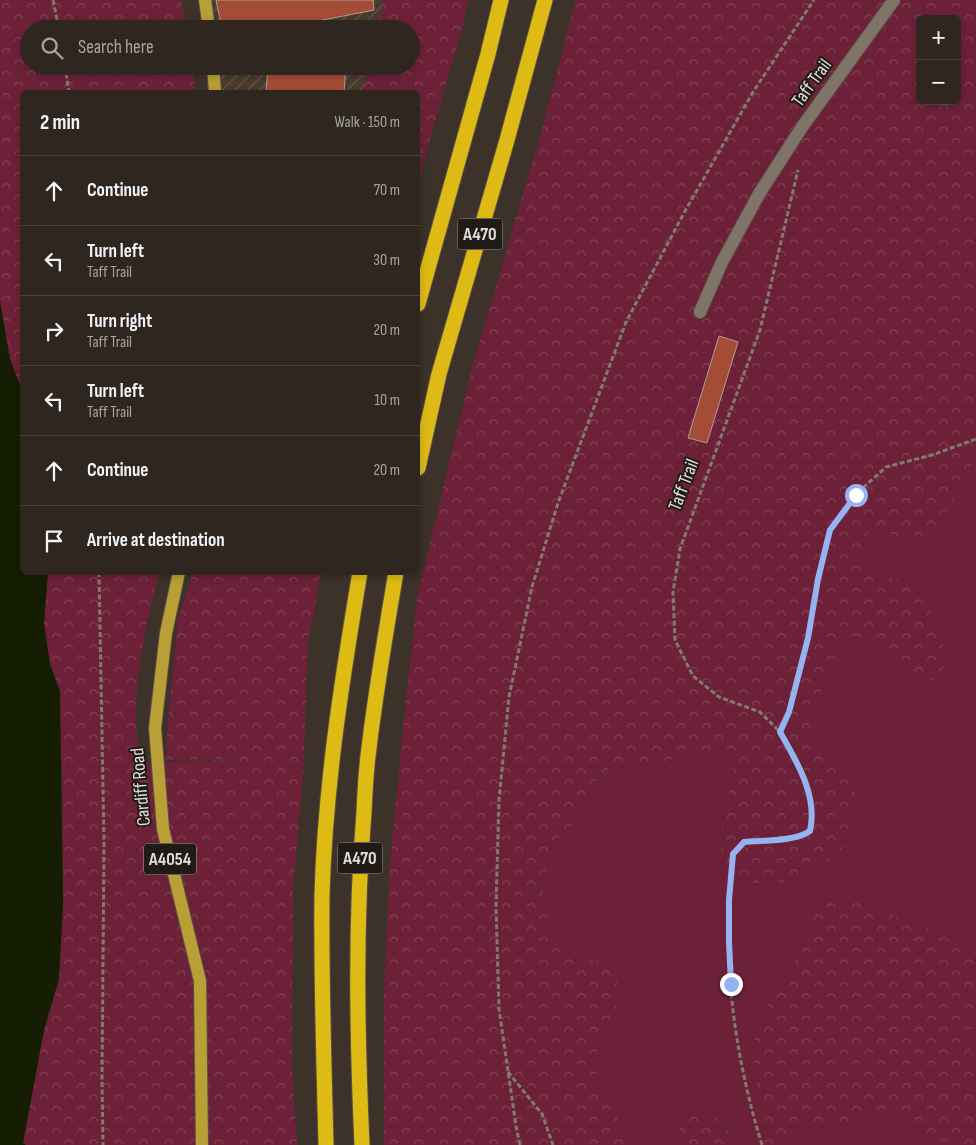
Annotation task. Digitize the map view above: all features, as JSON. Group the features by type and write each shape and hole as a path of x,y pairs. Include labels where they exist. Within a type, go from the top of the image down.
{"highway":[{"path":"495,21 497,0"},
{"name":"A470","path":"420,297 488,54 501,0"},
{"name":"A470","path":"420,459 439,374 507,140 545,0"},
{"name":"A470","path":"326,1145 323,1027 323,885 330,784 343,677 360,575"},
{"name":"A470","path":"362,1145 358,968 360,859 368,750 395,575"}],"main road":[{"path":"205,0 208,20"},
{"path":"213,75 215,90"},
{"name":"Cardiff Road","path":"177,575 166,633 155,728 163,829 200,981 202,1145"}],"lane":[{"name":"Taff Trail","path":"700,312 722,262 759,194 802,127 894,0"}],"path":[{"path":"53,0 57,20"},
{"path":"520,1145 499,1009 496,906 499,800 509,697 532,587 558,503 626,322 684,213 753,92 814,0"},
{"path":"67,75 69,90"},
{"name":"Taff Trail","path":"762,1145 746,1088 736,1028 729,942 729,900 733,854 744,842 803,836 810,831 812,822 811,806 801,770 780,732 760,712 719,697 694,676 675,640 673,592 680,549 760,330 798,169"},
{"path":"780,732 789,712 806,648 818,579 830,530 856,495 886,467 932,455 976,439"},
{"path":"99,575 104,843 103,1145"},
{"path":"508,1071 542,1114 553,1145"}],"shaded area":[{"path":"205,0 382,0 383,8 381,20 208,20"},
{"path":"214,75 368,75 363,90 215,90"},
{"path":"0,301 10,359 20,385 20,575 48,575 44,623 50,664 60,691 63,904 59,979 44,1030 23,1143 26,1145 0,1145"}],"green space":[{"path":"0,0 181,0 185,20 20,20 20,75 194,75 195,90 20,90 20,433 0,330"},
{"path":"382,0 468,0 464,22 420,174 420,90 363,90 368,75 420,75 420,20 381,20 383,8"},
{"path":"576,0 976,0 976,457 959,483 953,502 943,520 931,535 899,540 881,527 869,530 861,550 868,569 916,587 928,606 942,636 946,665 934,680 920,677 880,642 853,636 842,643 819,699 812,728 819,751 845,774 855,792 852,824 843,848 821,867 785,882 747,883 731,875 722,858 720,837 734,764 721,750 677,758 651,766 615,765 597,779 584,806 571,826 559,836 544,879 542,906 553,931 571,950 590,960 613,966 619,990 615,1016 595,1056 596,1075 601,1085 612,1095 625,1145 384,1145 384,991 389,878 417,598 472,368 540,136"},
{"path":"976,424 976,1145 776,1145 759,1101 765,1134 761,1142 754,1145 741,1145 728,1129 682,1122 674,1145 625,1145 612,1095 601,1085 596,1075 595,1056 615,1016 619,990 590,960 571,950 553,931 542,906 544,879 559,836 571,826 584,806 597,779 615,765 651,766 677,758 721,750 734,764 720,837 773,622"},
{"path":"37,575 159,575 143,643 137,691 137,739 141,763 245,759 166,760 178,619 192,575 321,575 308,642 304,758 293,890 292,1068 297,1145 26,1145 23,1143 44,1030 59,979 63,904 62,765 52,704"},
{"path":"846,896 858,899 906,921 935,930 965,952 976,955 976,1028 959,1032 970,1051 976,1056 976,1145 931,1140 910,1120 890,1111 868,1113 837,1128 806,1128 786,1132 785,1145 754,1145 761,1142 765,1134 751,1051 760,1019 808,941 815,913 828,899"},
{"path":"697,1114 714,1115 741,1145 674,1145 682,1122"}],"building":[{"path":"216,0 373,0 374,10 323,20 220,20"},
{"path":"267,75 345,75 344,90 266,90"},
{"path":"719,336 738,342 707,443 688,438"}],"route":[{"path":"731,984 729,900 733,854 744,842 803,836 810,831 812,822 811,806 801,770 780,732 789,712 808,638 818,579 830,530 856,495"}]}
